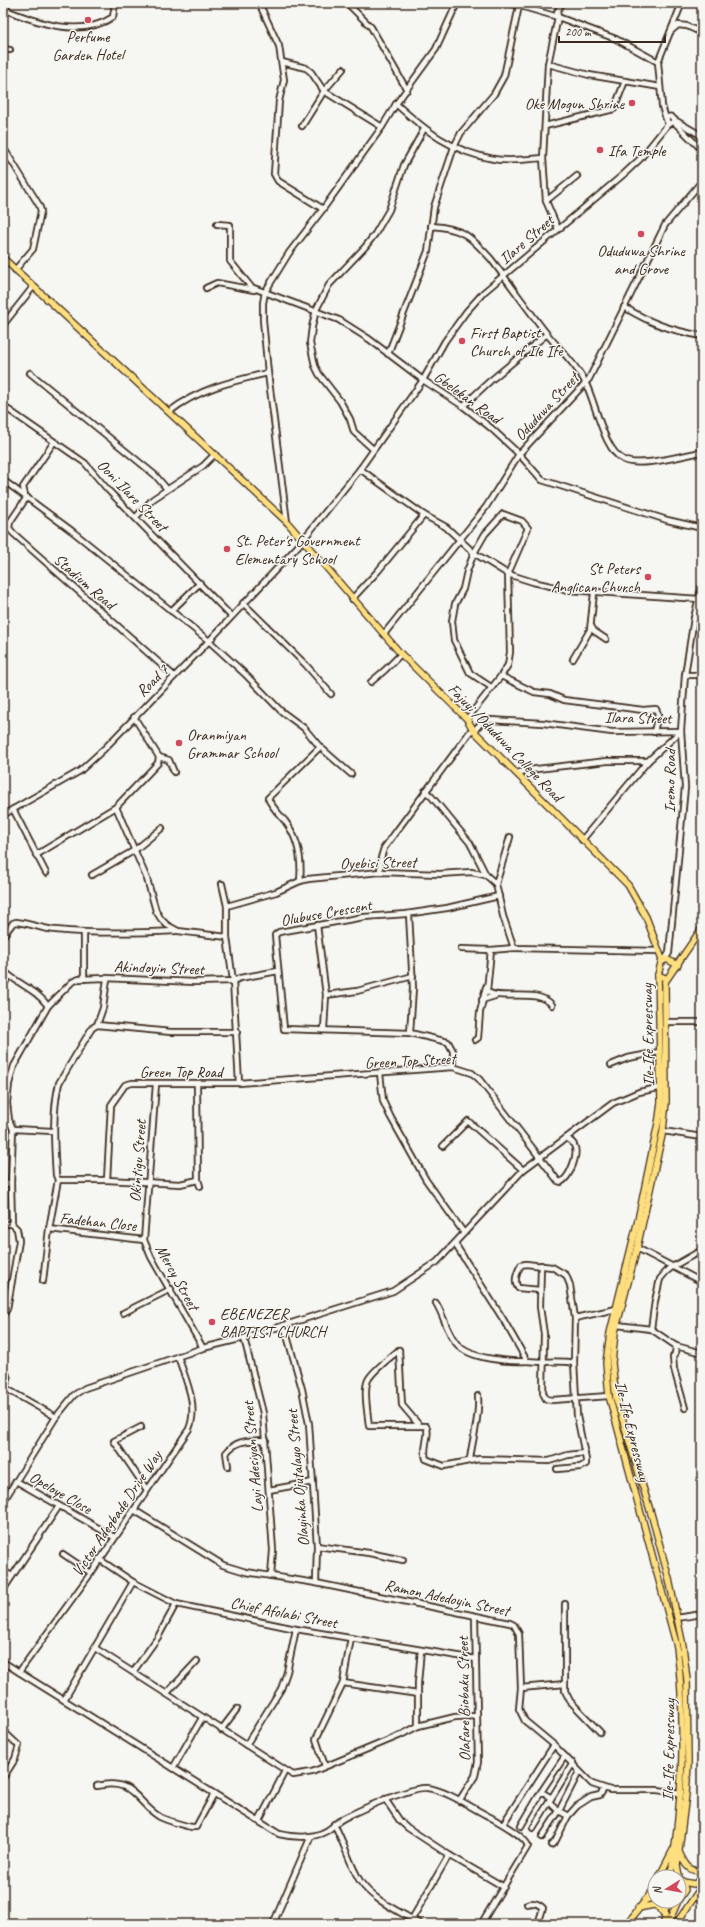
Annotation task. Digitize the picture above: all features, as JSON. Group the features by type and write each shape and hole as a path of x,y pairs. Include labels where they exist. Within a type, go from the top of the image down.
{"main road":[{"name":"Fajuyi /Oduduwa College Road","path":"3,258 287,522 401,654 467,719 473,730 628,885 646,917 659,952 664,961"},
{"path":"665,982 702,928"},
{"path":"658,975 664,961 678,965"},
{"name":"Ile-Ife Expressway","path":"670,1869 676,1845 683,1766 682,1681 677,1647 609,1396 606,1363 610,1333 638,1220 661,1102 663,1087 659,1052 658,975 665,978 663,1131 637,1248 617,1325 612,1363 616,1398 652,1517 684,1646 687,1680 688,1765 677,1869"},
{"path":"679,1852 685,1865 689,1869 694,1871 702,1871"},
{"path":"666,1869 670,1864"},
{"path":"687,1882 694,1884 702,1879"},
{"path":"687,1896 702,1886"},
{"path":"676,1924 702,1886"},
{"path":"627,1924 647,1897"},
{"path":"638,1908 654,1905 660,1908 665,1916"},
{"path":"664,1924 665,1909"},
{"path":"668,1924 673,1909"}],"street":[{"path":"3,9 50,25 80,28 98,25 113,17 116,3"},
{"path":"259,3 279,46 284,80 279,101 274,174 278,181 323,209"},
{"path":"347,3 371,27 407,90"},
{"path":"287,522 268,373 263,320 263,303 265,292 289,253 323,209 436,49 457,3"},
{"path":"510,3 558,17 616,39 658,62"},
{"path":"558,229 546,201 543,158 546,126 548,64 558,17 557,12 562,3"},
{"path":"674,3 681,5 658,62 662,106 670,120 702,150"},
{"path":"388,354 428,251 434,207 454,147 461,133 494,94 504,76 519,6"},
{"path":"669,32 678,25 687,26 702,33"},
{"path":"3,49 10,50"},
{"path":"282,62 306,68 311,72 324,91 382,127"},
{"path":"548,64 589,75 660,87"},
{"path":"302,126 324,91 344,69"},
{"path":"546,126 614,109 625,81"},
{"path":"396,104 424,129 454,147 494,159 543,158"},
{"path":"670,120 702,136"},
{"name":"Ilare Street","path":"360,469 423,380 445,341 466,312 484,292 640,159 670,120"},
{"path":"373,449 354,432 350,419 340,401 319,374 315,366 310,343 316,310 329,285 375,234 389,210 404,165 424,129"},
{"path":"3,147 39,205 41,211 33,249 15,270"},
{"path":"546,201 577,176"},
{"name":"Oduduwa Street","path":"384,634 486,508 519,454 589,379 664,225 702,181"},
{"path":"217,224 230,225 230,261 232,265 251,287 265,292"},
{"path":"431,226 458,230 482,248 547,334 577,369 586,382 607,438 617,455 624,460 636,462 654,461 702,452"},
{"path":"206,288 217,283 265,292"},
{"path":"3,325 33,286"},
{"name":"Gbelekan Road","path":"265,292 316,310 352,328 423,380 464,406 519,454 542,480 667,520 702,528"},
{"path":"624,307 647,322 672,331 702,336"},
{"path":"464,406 490,381 547,334"},
{"path":"30,373 156,475 167,489"},
{"path":"169,412 188,398 210,388 268,373"},
{"name":"Ooni Ilare Street","path":"3,406 85,463 108,490 231,616"},
{"name":"Stadium Road","path":"54,442 23,487 26,496 10,522 9,528 12,533 174,676"},
{"path":"136,517 151,500 203,466 215,454"},
{"path":"360,469 424,515 446,527 474,553 508,574 568,590 594,593 699,599"},
{"name":"Road 7","path":"3,815 80,771 104,749 209,641 302,541 360,469"},
{"path":"3,480 26,496 209,641 245,674 281,712 304,728 320,747 351,774"},
{"path":"467,719 508,665 510,652 508,574 528,530 528,525 522,521 503,514 485,534 474,553 467,571 463,589 455,604 452,621 454,640 470,673 491,687"},
{"path":"352,599 378,571 424,515"},
{"path":"171,611 200,583"},
{"name":"Iremo Road","path":"664,961 669,953 685,787 681,731 685,675 694,618 702,585"},
{"path":"572,659 580,643 586,638 591,626 594,593"},
{"path":"243,603 306,665 331,694"},
{"path":"694,618 702,620"},
{"path":"591,626 594,631 606,639"},
{"path":"371,682 401,654"},
{"path":"685,675 702,675"},
{"path":"501,676 534,692 550,694 564,700 643,710 656,709 658,714 654,732"},
{"path":"134,717 159,757 169,760 174,772"},
{"name":"Ilara Street","path":"380,872 381,858 384,848 425,791 473,730 485,720 543,722 612,732 681,731"},
{"name":"Ilara Street","path":"582,840 648,761 681,731"},
{"path":"300,881 301,867 298,848 292,832 268,798 320,747"},
{"path":"36,855 116,807 158,763 159,757"},
{"path":"517,773 528,770 607,761 648,761"},
{"path":"425,791 431,796 470,843 486,875 496,884"},
{"path":"116,807 147,879 156,911 167,926 178,931"},
{"path":"13,809 46,873"},
{"path":"92,875 135,850 162,828"},
{"path":"510,837 496,884 514,948"},
{"name":"Oyebisi Street","path":"227,906 276,892 300,881 345,874 380,872 440,874 471,872 486,875"},
{"path":"222,884 227,906 227,937 233,981 239,1084"},
{"name":"Olubuse Crescent","path":"453,1067 453,1051 448,1042 410,1033 284,1029 276,933 364,917 409,914 447,908 499,896"},
{"path":"409,914 413,976 410,1033"},
{"path":"3,936 16,922 51,930 132,933 178,931 227,937"},
{"path":"317,925 326,995 324,1030"},
{"path":"84,932 84,979"},
{"path":"461,949 491,950 514,948 659,952"},
{"path":"474,1040 478,1038 482,1000 487,980 491,950"},
{"path":"3,970 9,976 28,986 48,1006"},
{"name":"Akindoyin Street","path":"3,1315 7,1309 19,1241 17,1229 12,1224 11,1183 13,1129 9,1120 7,1103 8,1084 14,1066 48,1006 72,982 84,979 171,982 233,981 240,978 278,971"},
{"path":"3,986 9,976"},
{"path":"326,995 357,992 413,976"},
{"path":"97,1025 103,1008 107,979"},
{"path":"487,980 487,991 492,995 539,997 548,1000 552,1005"},
{"path":"482,1000 498,995"},
{"path":"665,1022 702,1022"},
{"path":"43,1281 49,1229 58,1180 56,1175 53,1131 59,1083 92,1028 97,1025 171,1032 237,1032"},
{"path":"611,1065 628,1058 659,1052"},
{"name":"Green Top Street","path":"239,1084 453,1067 472,1073 479,1079 558,1181 561,1182 566,1179 576,1150 574,1144 567,1138"},
{"path":"380,1073 383,1101 390,1116 426,1180 464,1233"},
{"name":"Green Top Road","path":"107,1180 112,1105 125,1085 132,1083 239,1084"},
{"name":"Okintigu Street","path":"144,1240 156,1084"},
{"path":"197,1084 198,1180 200,1186"},
{"path":"3,1502 56,1417 74,1395 85,1388 203,1348 244,1338 392,1291 438,1262 524,1170 613,1103 639,1092 663,1087"},
{"path":"443,1146 468,1121 524,1170"},
{"path":"13,1129 53,1131"},
{"path":"663,1131 702,1138"},
{"path":"58,1180 107,1180 180,1184 198,1180"},
{"path":"3,1184 11,1183"},
{"path":"3,1224 12,1224"},
{"name":"Fadehan Close","path":"49,1229 144,1240"},
{"name":"Mercy Street","path":"144,1240 151,1257 171,1289 203,1348"},
{"path":"455,1244 503,1319 527,1361"},
{"path":"637,1248 675,1266 702,1282"},
{"path":"651,1329 660,1279 666,1272 702,1250"},
{"path":"540,1290 518,1288 516,1286 516,1273 521,1265 552,1266 566,1275 570,1285 575,1318 574,1363 577,1416 586,1464 582,1466 558,1469"},
{"path":"541,1265 540,1290 544,1334 543,1393 546,1399 552,1400 609,1396"},
{"path":"123,1313 171,1289"},
{"path":"436,1303 444,1316 451,1335 457,1345 465,1352 511,1362 527,1361 544,1363 566,1361 574,1363"},
{"path":"575,1318 616,1309"},
{"name":"Olayinka Ojutalayo Street","path":"284,1325 302,1389 309,1424 317,1546 316,1583"},
{"path":"617,1325 651,1329 676,1346 702,1353"},
{"name":"Layi Adesiyan Street","path":"244,1338 262,1403 266,1440 273,1550 271,1576"},
{"path":"676,1346 673,1357 674,1369 685,1408"},
{"path":"419,1425 402,1405 399,1350 374,1372 368,1380 366,1388 369,1426 426,1426 428,1429 425,1445 426,1459 444,1466 479,1459 545,1461 568,1455 585,1453"},
{"name":"Victor Adegbade Drive Way","path":"20,1672 134,1510 191,1424 193,1413 191,1397 178,1356"},
{"path":"3,1372 6,1373 8,1379 4,1390 56,1417"},
{"path":"470,1460 473,1432 478,1416 478,1396"},
{"path":"140,1427 114,1440 147,1490"},
{"path":"228,1466 226,1453 231,1446 237,1442 266,1440"},
{"name":"Opeloye Close","path":"16,1481 114,1537"},
{"path":"269,1490 313,1482"},
{"path":"3,1590 59,1506"},
{"name":"Ramon Adedoyin Street","path":"134,1510 223,1565 246,1572 316,1583 510,1623 517,1629 520,1639 521,1688 519,1709 523,1718 573,1763 579,1772 592,1784 600,1786 604,1789 657,1790 681,1793"},
{"path":"317,1546 369,1553 403,1560"},
{"path":"63,1554 91,1572"},
{"name":"Chief Afolabi Street","path":"99,1559 133,1582 176,1604 296,1629 476,1660"},
{"path":"3,1571 12,1576"},
{"path":"64,1700 96,1648 133,1582"},
{"path":"134,1672 158,1637 176,1604"},
{"path":"565,1604 565,1684 567,1697 600,1732"},
{"path":"677,1618 702,1614"},
{"name":"Olafare Biobaku Street","path":"459,1801 475,1776 477,1770 474,1616"},
{"path":"246,1746 281,1689 287,1672 296,1629"},
{"path":"325,1766 316,1744 316,1739 343,1682 351,1638"},
{"path":"96,1648 167,1693 202,1718 293,1775 300,1775 325,1766 402,1735 418,1726 455,1716 477,1716"},
{"path":"418,1726 418,1694 421,1650"},
{"path":"167,1693 198,1661"},
{"path":"3,1662 280,1834 290,1837 311,1836 332,1827 334,1824 384,1799 425,1787 459,1801 503,1824 526,1842 528,1846 481,1924"},
{"path":"343,1682 418,1694"},
{"path":"521,1688 565,1684"},
{"path":"221,1730 237,1709"},
{"path":"172,1768 202,1718"},
{"path":"3,1731 19,1746 15,1759 3,1778"},
{"path":"503,1824 554,1745"},
{"path":"521,1826 565,1756"},
{"path":"533,1828 573,1763"},
{"path":"259,1821 285,1771"},
{"path":"542,1837 559,1811 579,1772"},
{"path":"97,1786 124,1786 136,1794 160,1816 192,1827 196,1827 214,1794"},
{"path":"551,1845 555,1842 568,1816 577,1806 591,1797 600,1795 604,1789"},
{"path":"541,1792 550,1797 549,1802"},
{"path":"384,1799 400,1821 449,1855 504,1887"},
{"path":"549,1802 559,1811 568,1816"},
{"path":"334,1824 361,1882 370,1892 420,1924"},
{"path":"273,1924 311,1836"},
{"path":"412,1919 449,1855"},
{"path":"527,1904 531,1903 540,1905 543,1908 538,1924"}],"place":[{"name":"Perfume Garden Hotel","path":"88,20"},
{"name":"Oke Mogun Shrine","path":"632,103"},
{"name":"Ifa Temple","path":"600,150"},
{"name":"Oduduwa Shrine and Grove","path":"641,234"},
{"name":"First Baptist Church of Ile Ife","path":"462,341"},
{"name":"St. Peter's Government Elementary School","path":"227,549"},
{"name":"St Peters Anglican Church","path":"648,577"},
{"name":"Oranmiyan Grammar School","path":"179,743"},
{"name":"EBENEZER BAPTIST CHURCH","path":"212,1322"}]}
